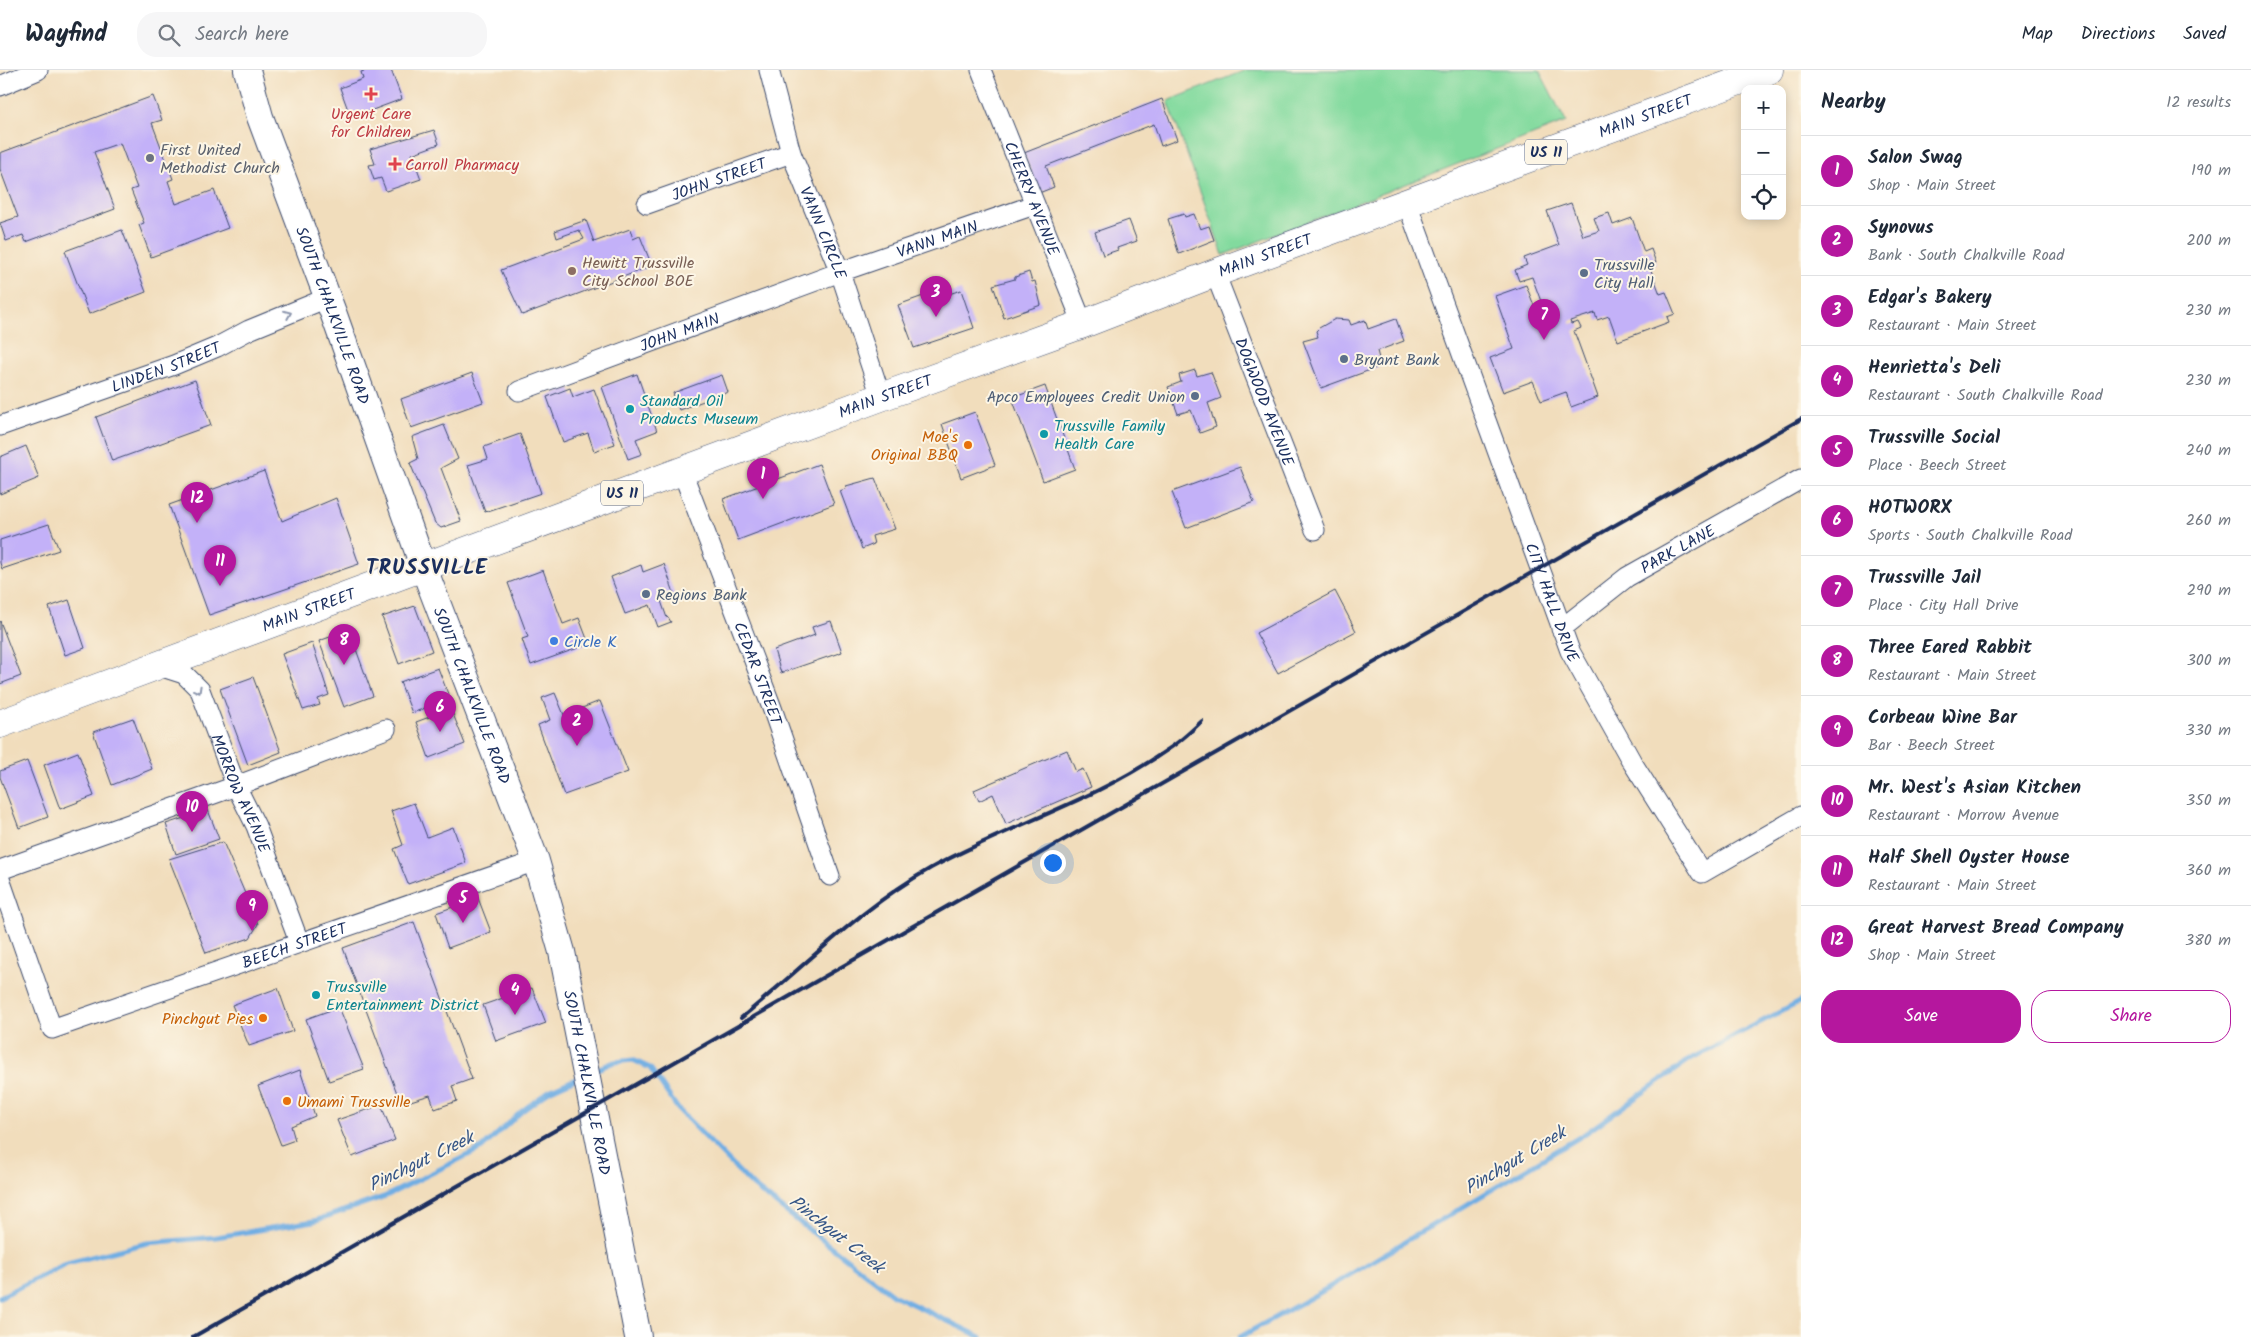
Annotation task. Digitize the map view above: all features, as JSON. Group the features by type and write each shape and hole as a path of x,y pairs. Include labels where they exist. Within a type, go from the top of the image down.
{"main road":[{"name":"SOUTH CHALKVILLE ROAD","path":"246,70 260,117 423,566 536,861 562,952 638,1337"},
{"name":"MAIN STREET","path":"0,724 881,396 1083,324 1215,273 1769,70"}],"street":[{"path":"0,86 38,70"},
{"name":"VANN CIRCLE","path":"769,70 790,153 840,272 881,396"},
{"name":"CHERRY AVENUE","path":"981,70 1083,324"},
{"name":"JOHN STREET","path":"648,204 790,153"},
{"name":"CITY HALL DRIVE","path":"1407,203 1472,387 1541,568 1570,651 1632,762 1702,873 1801,816"},
{"name":"VANN MAIN","path":"840,272 1034,205"},
{"name":"JOHN MAIN","path":"519,391 840,272"},
{"name":"DOGWOOD AVENUE","path":"1215,273 1315,530"},
{"name":"LINDEN STREET","path":"0,426 174,365 217,347 249,330 327,298"},
{"name":"CEDAR STREET","path":"682,471 772,708 830,876"},
{"name":"PARK LANE","path":"1561,629 1627,577 1801,479"},
{"name":"MORROW AVENUE","path":"159,666 184,674 200,690 236,786 256,826 300,942"},
{"path":"0,870 236,786 386,729"},
{"name":"BEECH STREET","path":"0,879 52,1029 536,861"}],"green space":[{"path":"1246,70 1539,70 1566,122 1223,255 1168,101"}],"building":[{"name":"Urgent Care for Children","path":"367,70 391,70 402,99 351,118 340,88 363,79 361,72"},
{"path":"153,96 162,120 152,123 173,179 168,181 176,204 214,190 228,228 151,257 139,225 144,223 131,190 137,188 120,143 94,152 115,209 26,242 23,235 6,241 0,223 18,217 0,169 0,153"},
{"path":"1162,99 1177,140 1161,146 1154,124 1046,166 1054,187 1039,193 1024,153"},
{"path":"434,130 439,144 412,154 421,179 386,191 381,178 374,180 369,165 375,164 370,149"},
{"name":"Trussville City Hall","path":"1571,203 1583,236 1599,231 1594,218 1609,213 1613,225 1632,218 1644,252 1651,249 1656,263 1649,265 1660,294 1666,292 1675,314 1667,317 1669,322 1618,341 1609,316 1597,320 1595,313 1570,321 1571,324 1578,322 1581,328 1574,331 1598,397 1571,407 1566,392 1541,401 1533,381 1503,392 1490,358 1514,349 1495,296 1526,285 1542,326 1549,323 1532,277 1519,281 1515,270 1527,265 1524,258 1559,245 1547,211"},
{"path":"1184,214 1185,217 1194,214 1200,229 1209,226 1214,240 1179,254 1168,219"},
{"path":"586,220 594,242 630,229 633,239 640,236 652,266 522,315 501,270 584,239 579,230 557,238 555,231"},
{"path":"1129,220 1137,241 1103,255 1095,232"},
{"path":"122,230 146,292 89,314 65,251"},
{"path":"1029,272 1032,282 1035,281 1041,305 1004,318 993,285 1015,279 1015,277"},
{"path":"961,290 974,328 914,348 898,305 926,295 928,301"},
{"name":"Bryant Bank","path":"1335,319 1349,320 1351,325 1365,320 1368,329 1396,319 1404,341 1377,351 1381,366 1321,388 1303,341 1318,337 1316,331"},
{"path":"1195,370 1197,376 1211,372 1221,398 1208,403 1216,427 1200,433 1191,410 1178,414 1168,387 1181,382 1179,375"},
{"path":"472,373 483,402 411,428 401,399"},
{"name":"Standard Oil Products Museum","path":"637,374 657,431 636,439 642,454 628,459 602,387"},
{"path":"722,375 728,392 679,410 673,393"},
{"path":"195,380 211,425 112,461 96,417"},
{"name":"Trussville Family Health Care","path":"1045,386 1075,469 1043,481 1012,398"},
{"path":"570,388 573,397 594,389 615,444 594,451 588,433 563,442 547,397"},
{"name":"Moe's Original BBQ","path":"975,412 995,465 961,478 942,424"},
{"path":"444,425 458,459 441,468 461,521 441,528 435,523 410,463 418,459 412,437"},
{"path":"520,434 541,493 485,512 468,465 488,459 484,447"},
{"path":"26,446 39,478 0,494 0,457"},
{"path":"819,464 834,504 738,540 723,499"},
{"path":"1240,467 1254,502 1186,528 1172,492"},
{"path":"264,471 282,521 336,498 359,564 209,615 169,505"},
{"path":"875,478 895,529 872,536 874,544 862,549 840,491 847,488 846,486"},
{"path":"49,524 59,550 2,569 0,563 0,540"},
{"path":"664,564 675,596 661,601 667,618 671,622 658,627 650,605 625,614 611,577 641,565 643,572"},
{"path":"543,570 563,624 579,618 589,644 531,665 522,639 528,637 508,583"},
{"path":"1335,591 1356,631 1278,673 1256,633"},
{"path":"69,600 85,648 65,655 49,607"},
{"path":"415,606 432,651 399,664 382,617"},
{"path":"0,621 21,676 0,684"},
{"path":"831,621 842,652 781,673 774,650 815,635 812,627"},
{"path":"349,630 373,696 344,707 319,641"},
{"path":"312,643 329,695 318,699 320,705 303,710 282,654"},
{"path":"438,668 450,699 412,713 400,682"},
{"path":"253,677 281,752 248,765 220,689"},
{"path":"555,693 564,715 600,701 628,772 564,795 538,725 550,720 542,698"},
{"path":"451,709 465,744 429,758 416,722"},
{"path":"133,718 152,769 112,785 93,732"},
{"path":"1067,750 1076,772 1083,769 1091,787 1006,824 993,794 979,801 974,790"},
{"path":"78,752 94,796 60,809 44,765"},
{"path":"27,761 48,817 19,828 0,777 0,771"},
{"path":"414,803 427,837 453,827 466,863 408,884 394,849 403,845 391,811"},
{"path":"208,810 219,839 176,854 166,824"},
{"path":"223,842 258,924 250,938 206,953 169,859"},
{"path":"478,898 491,932 448,948 436,913"},
{"path":"414,922 472,1079 452,1086 457,1101 435,1109 430,1095 401,1104 343,948"},
{"path":"517,987 519,992 532,988 546,1023 496,1041 483,1005 509,996 506,990"},
{"name":"Pinchgut Pies","path":"278,988 293,1031 249,1046 232,1005"},
{"path":"339,1007 364,1069 329,1081 306,1019"},
{"name":"Umami Trussville","path":"300,1070 315,1116 291,1126 295,1140 281,1145 258,1086"},
{"path":"381,1105 395,1140 352,1157 337,1120"}],"waterway":[{"name":"Pinchgut Creek","path":"1240,1337 1321,1292 1583,1135 1692,1058 1801,1001"},
{"name":"Pinchgut Creek","path":"593,1071 614,1062 633,1060 650,1068 678,1109 753,1186 893,1295 981,1337"},
{"name":"Pinchgut Creek","path":"0,1297 67,1263 147,1243 216,1237 314,1221 386,1196 482,1148 522,1111 549,1091 578,1078"}],"railway":[{"path":"193,1337 1801,419"},
{"path":"741,1018 856,920 905,884 960,853 1081,799 1110,784 1172,747 1202,721"}],"place":[{"name":"Urgent Care for Children","path":"371,94"},
{"name":"First United Methodist Church","path":"150,158"},
{"name":"Carroll Pharmacy","path":"395,164"},
{"name":"Hewitt Trussville City School BOE","path":"572,271"},
{"name":"Trussville City Hall","path":"1584,273"},
{"name":"Edgar's Bakery","path":"936,317"},
{"name":"Trussville Jail","path":"1544,340"},
{"name":"Bryant Bank","path":"1344,359"},
{"name":"Apco Employees Credit Union","path":"1195,396"},
{"name":"Standard Oil Products Museum","path":"630,409"},
{"name":"Trussville Family Health Care","path":"1044,434"},
{"name":"Moe's Original BBQ","path":"968,445"},
{"name":"Salon Swag","path":"763,499"},
{"name":"Great Harvest Bread Company","path":"197,523"},
{"name":"Half Shell Oyster House","path":"220,586"},
{"name":"Regions Bank","path":"646,594"},
{"name":"Circle K","path":"554,641"},
{"name":"Three Eared Rabbit","path":"344,665"},
{"name":"HOTWORX","path":"440,732"},
{"name":"Synovus","path":"577,746"},
{"name":"Mr. West's Asian Kitchen","path":"192,832"},
{"name":"Trussville Social","path":"463,923"},
{"name":"Corbeau Wine Bar","path":"252,931"},
{"name":"Trussville Entertainment District","path":"316,995"},
{"name":"Henrietta's Deli","path":"515,1015"},
{"name":"Pinchgut Pies","path":"263,1018"},
{"name":"Umami Trussville","path":"287,1101"}],"district":[{"name":"TRUSSVILLE","path":"427,567"}]}
